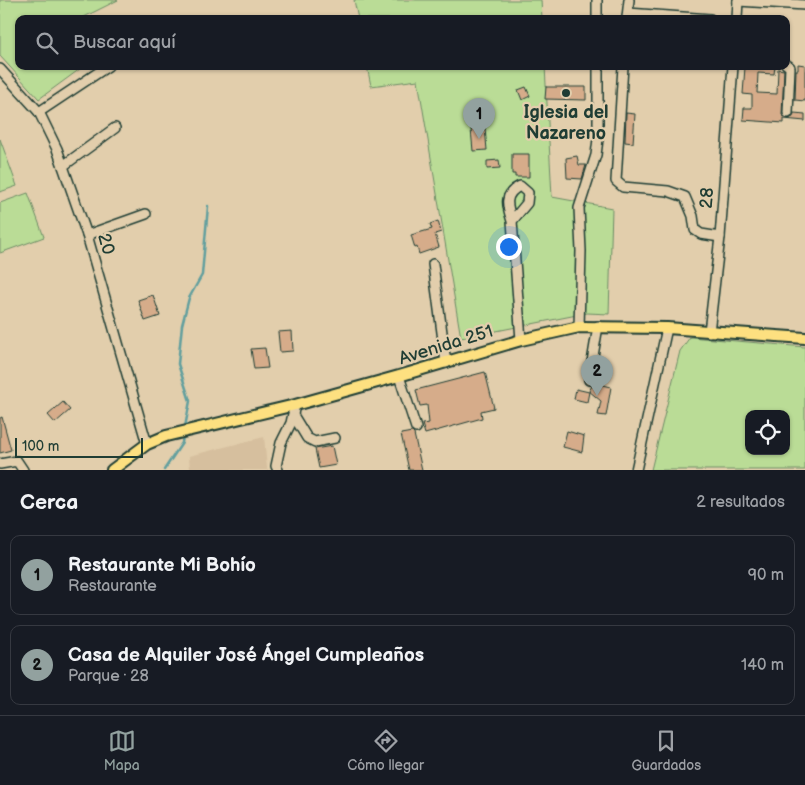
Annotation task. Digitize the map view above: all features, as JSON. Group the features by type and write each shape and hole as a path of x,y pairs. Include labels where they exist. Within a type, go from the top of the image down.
{"main road":[{"name":"Avenida 251","path":"112,470 147,444 166,436 214,424 294,410 521,340 579,327 667,328 805,338"}],"street":[{"path":"597,0 598,15"},
{"path":"627,15 629,0"},
{"path":"736,15 738,0 805,5"},
{"name":"20","path":"0,69 4,78 39,112 63,166 86,234 147,444"},
{"path":"39,112 102,70"},
{"path":"579,327 581,251 579,208 596,155 598,139 598,70"},
{"path":"623,70 616,181 623,187 668,191 685,197 693,216 695,230 701,234 720,237"},
{"name":"28","path":"709,332 720,237 733,70"},
{"path":"788,113 790,70"},
{"path":"63,166 115,128"},
{"path":"86,234 146,214"},
{"path":"512,221 521,340"},
{"path":"433,264 446,363"},
{"path":"589,380 598,326"},
{"path":"636,470 667,328"},
{"path":"400,376 416,428"},
{"path":"294,410 307,438 316,442 335,438"},
{"path":"278,470 276,466 281,443 291,423 294,410"},
{"path":"0,464 17,461 23,470"}],"shaded area":[{"path":"264,437 268,470 190,470 189,456"}],"green space":[{"path":"0,0 118,0 88,15 15,15 15,70 79,70 39,99 0,56"},
{"path":"354,0 541,0 542,15 357,15"},
{"path":"368,70 545,70 552,197 612,208 609,314 587,313 461,338 418,80 371,86"},
{"path":"0,139 17,186 0,192"},
{"path":"28,193 44,237 0,253 0,203"},
{"path":"690,337 805,347 805,470 651,470 680,351"}],"building":[{"path":"798,64 805,65 805,101 795,100"},
{"path":"745,70 774,70 774,74 758,73 757,93 777,94 778,70 784,70 782,115 788,119 793,117 794,113 805,114 805,121 784,119 784,123 743,120 744,108 752,108 752,95 743,94"},
{"path":"526,87 530,96 522,100 518,90"},
{"name":"Iglesia del Nazareno","path":"546,87 586,87 586,100 545,99"},
{"path":"626,113 635,114 633,143 625,142"},
{"path":"485,128 487,150 473,151 471,129"},
{"path":"512,154 529,154 529,177 515,177 515,174 512,174"},
{"path":"577,156 579,165 586,165 582,179 567,178 566,158"},
{"path":"499,160 500,168 487,169 487,161"},
{"path":"438,221 441,232 435,234 439,247 419,254 411,235 432,229 430,224"},
{"path":"153,295 160,316 145,321 138,300"},
{"path":"292,331 293,351 280,352 278,332"},
{"path":"265,348 268,368 254,369 251,349"},
{"path":"485,372 494,408 481,411 482,418 425,434 422,424 429,423 427,405 420,406 416,390"},
{"path":"600,384 611,387 606,416 598,415 601,401 589,391 592,386 598,388"},
{"path":"576,389 589,392 587,402 574,399"},
{"path":"63,402 70,410 55,423 48,415"},
{"path":"2,417 11,450 0,453 0,418"},
{"path":"567,431 584,436 582,452 563,447"},
{"path":"412,432 422,470 409,470 401,434"},
{"path":"332,446 336,465 319,468 315,449"}],"waterway":[{"path":"185,427 190,401 178,364 182,325 189,298 202,275 208,206"},
{"path":"164,470 182,443 183,435"}],"place":[{"name":"Iglesia del Nazareno","path":"566,93"},
{"name":"Restaurante Mi Bohío","path":"479,139"},
{"name":"Casa de Alquiler José Ángel Cumpleaños","path":"597,396"}]}
